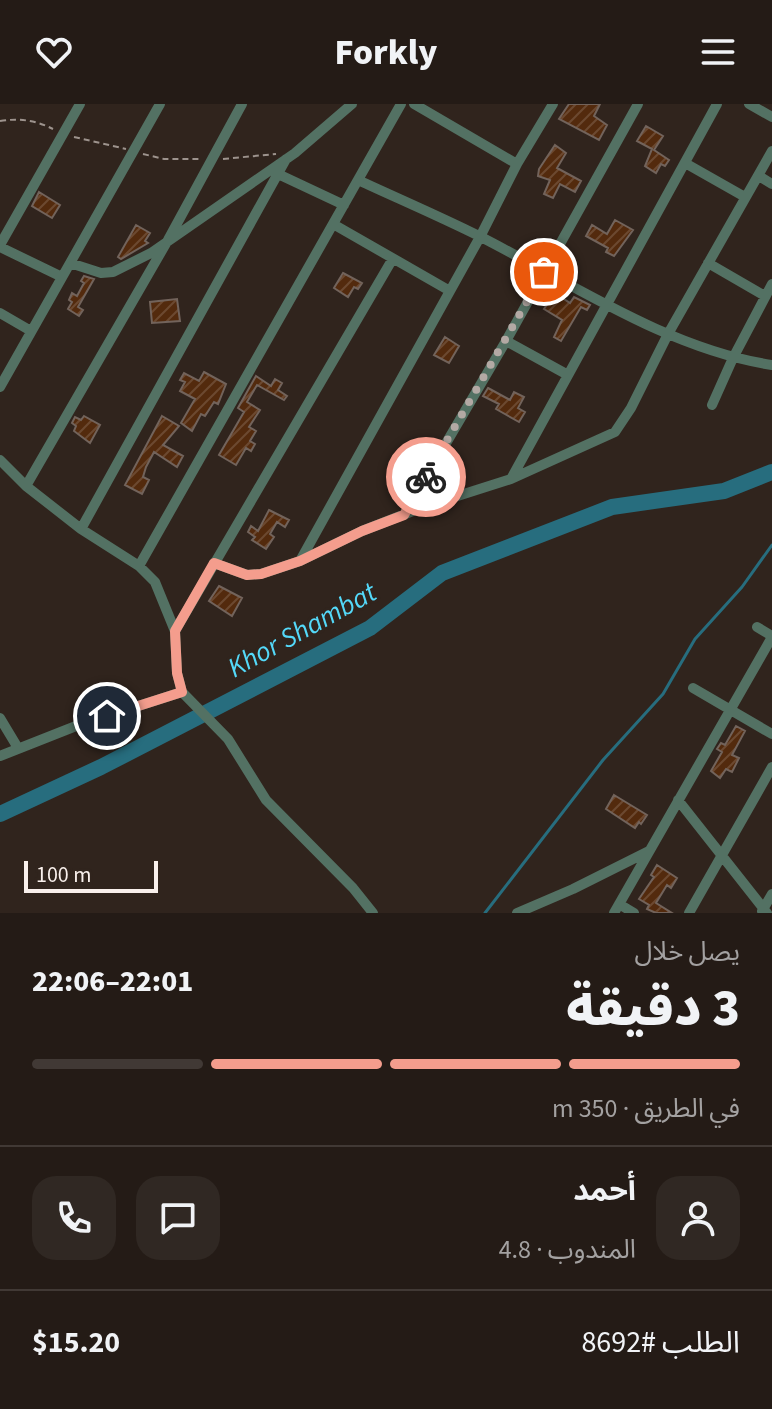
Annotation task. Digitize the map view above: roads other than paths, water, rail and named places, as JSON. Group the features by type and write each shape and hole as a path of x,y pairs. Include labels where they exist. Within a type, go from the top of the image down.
{"street":[{"path":"62,277 0,246 80,104"},
{"path":"0,387 160,104"},
{"path":"26,486 168,240 242,104"},
{"path":"70,263 101,273 113,272 151,253 286,159 352,104"},
{"path":"139,566 401,104"},
{"path":"414,104 517,164"},
{"path":"300,561 480,237 517,164 553,104"},
{"path":"511,479 717,104"},
{"path":"749,104 772,117"},
{"path":"404,515 506,341 635,105"},
{"path":"214,563 247,575 261,574 300,561 404,515 511,479 615,432 772,151"},
{"path":"81,529 286,159"},
{"path":"685,163 745,197"},
{"path":"278,174 344,205"},
{"path":"759,176 772,184"},
{"path":"358,180 480,237 668,334 733,358 772,365"},
{"path":"333,224 450,291"},
{"path":"175,631 392,260"},
{"path":"708,263 765,296"},
{"path":"712,405 772,284"},
{"path":"0,313 31,331"},
{"path":"506,341 568,375"},
{"path":"0,460 26,486 81,529 139,566 155,582 175,631 177,673 182,692 228,739 266,800 371,911"},
{"path":"634,913 616,909 772,636 757,627"},
{"path":"693,688 772,734"},
{"path":"0,756 182,692"},
{"path":"0,718 18,748"},
{"path":"689,913 772,767"},
{"path":"678,800 764,911 772,894"},
{"path":"517,913 649,851"},
{"path":"356,913 371,911"}],"waterway":[{"name":"Khor Shambat","path":"0,814 101,767 370,628 442,573 612,507 724,491 772,472"},
{"path":"485,913 603,760 663,694 695,639 742,587 772,545"}]}
